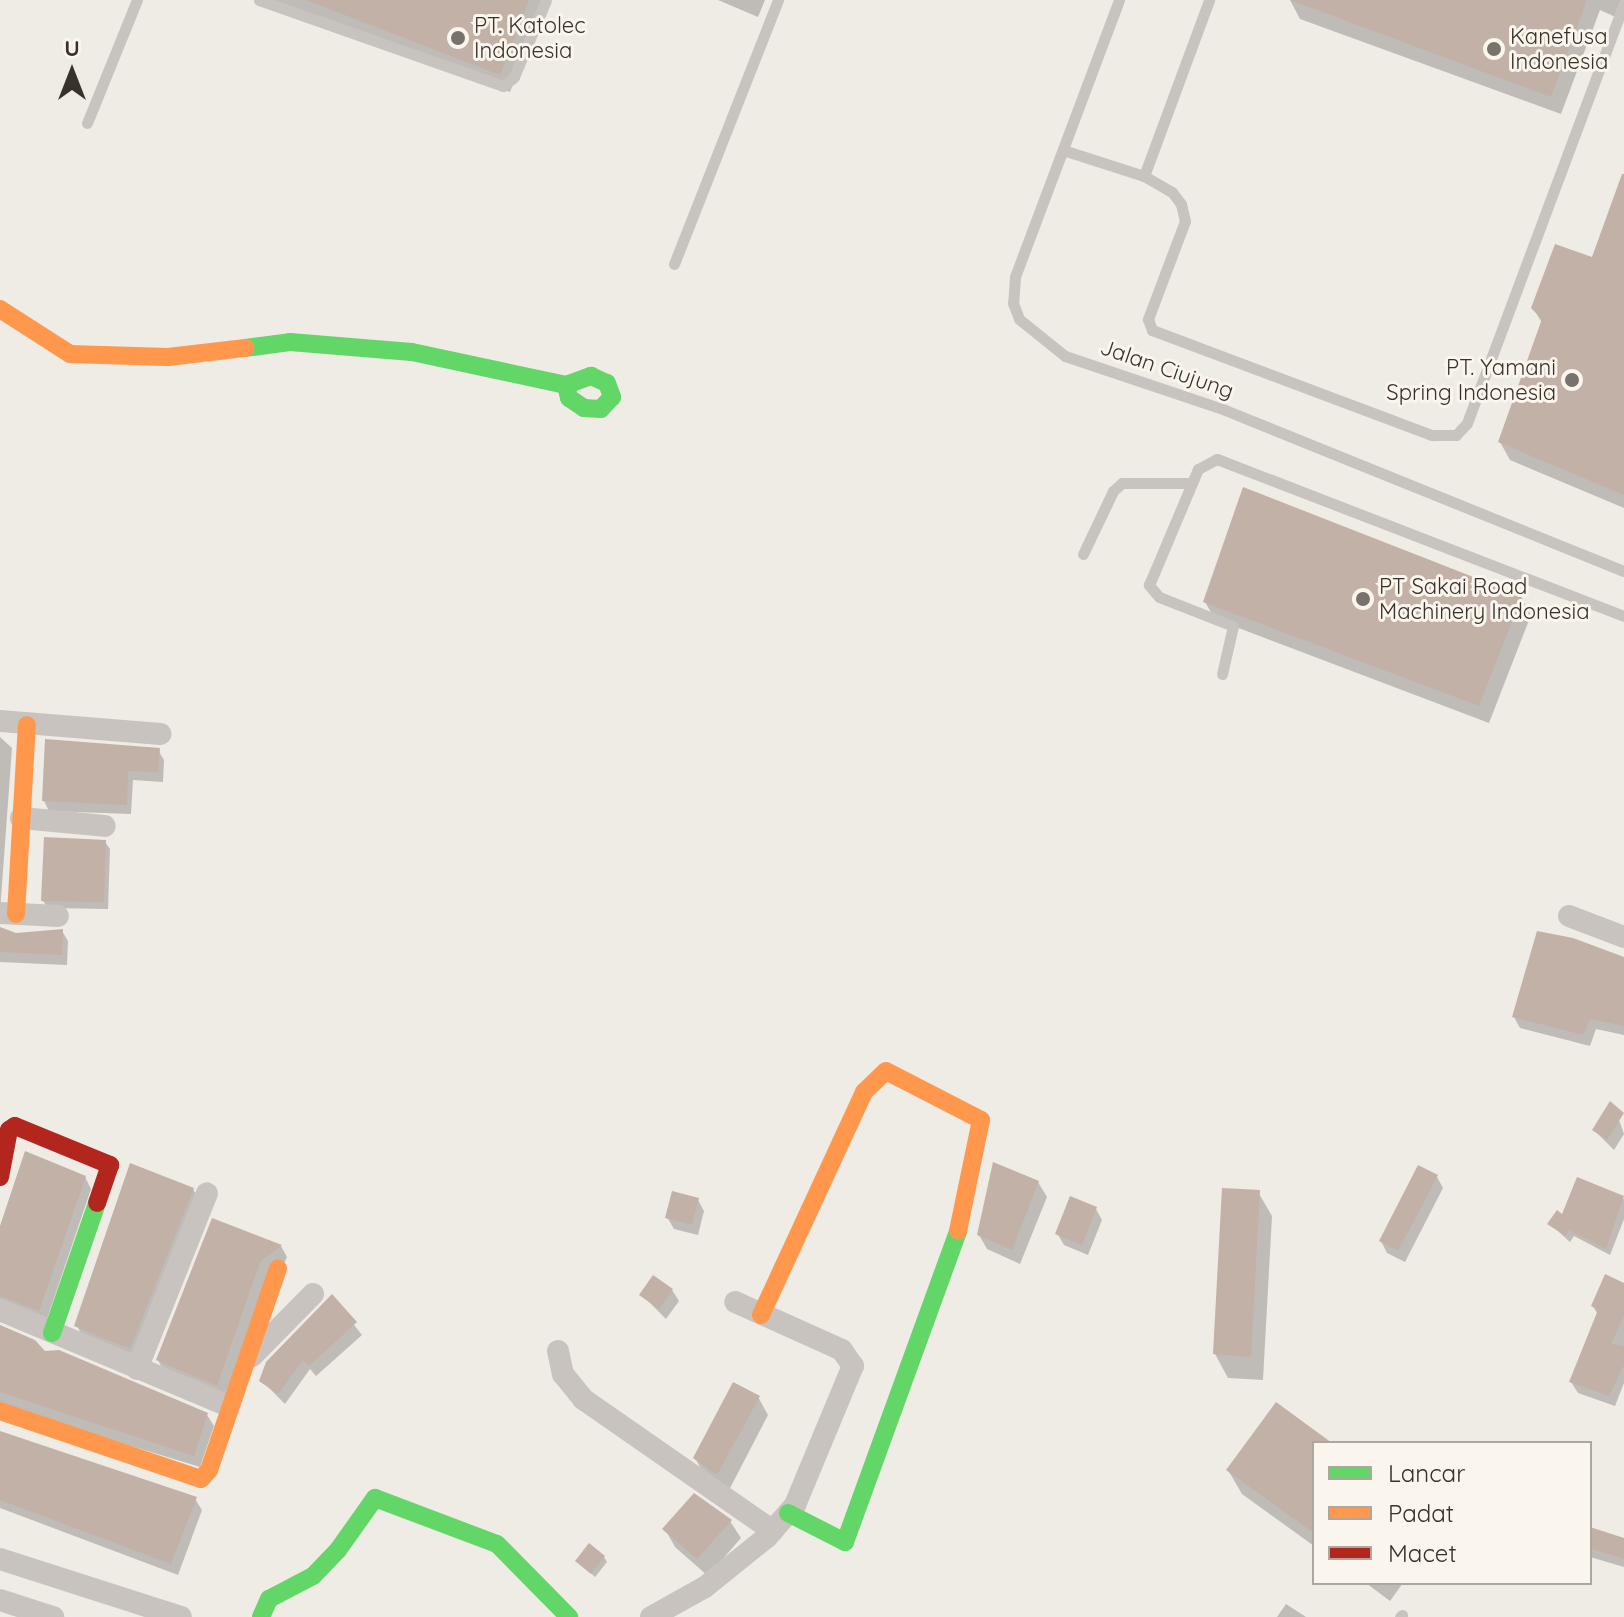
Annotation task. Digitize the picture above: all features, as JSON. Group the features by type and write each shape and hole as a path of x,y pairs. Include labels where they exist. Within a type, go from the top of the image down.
{"street":[{"path":"0,309 70,354 168,357 290,342 412,352 566,385"},
{"path":"0,721 160,734"},
{"path":"27,725 21,818 8,913 58,916"},
{"path":"21,818 105,826"},
{"path":"1569,916 1624,937"},
{"path":"761,1315 864,1092 886,1071 981,1120 964,1214 845,1542 788,1513"},
{"path":"0,1177 9,1130 15,1126 110,1165 52,1333"},
{"path":"137,1369 207,1193"},
{"path":"0,1411 195,1479 209,1470 228,1406 278,1268"},
{"path":"245,1363 313,1294"},
{"path":"651,1617 705,1587 773,1531 788,1513 853,1361 842,1350 735,1302"},
{"path":"0,1310 228,1406"},
{"path":"558,1351 563,1374 583,1399 773,1531"},
{"path":"261,1617 269,1599 313,1576 338,1550 375,1498 497,1544 569,1617"},
{"path":"0,1559 181,1617"},
{"path":"0,1600 53,1617"}],"lane":[{"path":"87,123 137,0"},
{"path":"259,0 503,86 514,77 546,0"},
{"path":"674,264 778,0"},
{"name":"Jalan Ciujung","path":"1119,0 1015,277 1016,311 1037,338 1065,356 1225,410 1624,571"},
{"path":"1144,176 1209,0"},
{"path":"1063,150 1144,176 1172,192 1185,221 1148,319 1152,330 1432,435 1456,435 1467,423 1624,4"},
{"path":"1222,674 1233,626 1159,597 1149,585 1191,483 1206,461 1232,463 1624,616"},
{"path":"1083,554 1113,491 1122,483 1191,483"}],"building":[{"name":"PT. Katolec Indonesia","path":"306,0 529,0 500,75"},
{"name":"Kanefusa Indonesia","path":"1290,0 1587,0 1551,97"},
{"name":"PT. Yamani Spring Indonesia","path":"1622,174 1624,495 1498,442 1542,319 1531,308 1555,244 1592,257"},
{"name":"PT Sakai Road Machinery Indonesia","path":"1243,487 1522,596 1479,706 1203,602"},
{"path":"45,739 160,748 158,772 128,771 127,805 42,801"},
{"path":"44,837 106,840 104,902 41,901"},
{"path":"0,927 16,933 63,929 62,955 0,952"},
{"path":"1537,931 1573,938 1624,957 1624,1026 1590,1019 1583,1035 1512,1017"},
{"path":"1610,1101 1624,1113 1607,1140 1592,1130"},
{"path":"25,1151 86,1176 39,1311 0,1296 0,1226"},
{"path":"993,1162 1039,1181 1012,1250 977,1235"},
{"path":"130,1163 194,1188 130,1349 74,1326"},
{"path":"1418,1165 1438,1175 1398,1251 1379,1241"},
{"path":"1577,1177 1624,1196 1606,1249 1569,1230 1566,1236 1547,1224 1557,1210 1562,1214"},
{"path":"1222,1188 1260,1190 1251,1357 1213,1354"},
{"path":"672,1191 699,1198 692,1225 665,1218"},
{"path":"1070,1196 1097,1207 1082,1245 1055,1234"},
{"path":"212,1218 282,1245 260,1262 217,1386 156,1360"},
{"path":"1605,1274 1624,1283 1624,1316 1611,1344 1624,1346 1624,1365 1609,1396 1569,1382 1598,1310 1591,1306"},
{"path":"653,1275 673,1289 659,1309 639,1295"},
{"path":"332,1294 357,1322 309,1366 303,1360 278,1394 259,1381 266,1362"},
{"path":"0,1325 35,1340 45,1351 59,1350 208,1413 194,1456 0,1392"},
{"path":"733,1382 760,1396 717,1475 693,1458"},
{"path":"1276,1402 1329,1441 1312,1441 1312,1532 1226,1470"},
{"path":"0,1431 197,1497 171,1564 0,1500"},
{"path":"694,1493 732,1520 697,1559 662,1529"},
{"path":"1592,1528 1624,1538 1624,1559 1592,1549"},
{"path":"589,1543 605,1556 591,1574 575,1561"}],"traffic: fast":[{"path":"245,348 290,342 412,352 566,385 591,376 607,383 612,397 601,409 584,408 569,398 566,385"},
{"path":"52,1333 97,1203"},
{"path":"788,1513 845,1542 958,1231"},
{"path":"261,1617 269,1599 313,1576 338,1550 375,1498 497,1544 569,1617"}],"traffic: slow":[{"path":"0,309 70,354 168,357 245,348"},
{"path":"16,914 27,725"},
{"path":"761,1315 864,1092 886,1071 981,1120 958,1231"},
{"path":"0,1411 201,1479 209,1470 278,1268"}],"traffic: jam":[{"path":"0,1177 9,1130 15,1126 110,1165 97,1203"}],"place":[{"name":"PT. Katolec Indonesia","path":"458,38"},
{"name":"Kanefusa Indonesia","path":"1494,49"},
{"name":"PT. Yamani Spring Indonesia","path":"1572,380"},
{"name":"PT Sakai Road Machinery Indonesia","path":"1363,599"}]}
